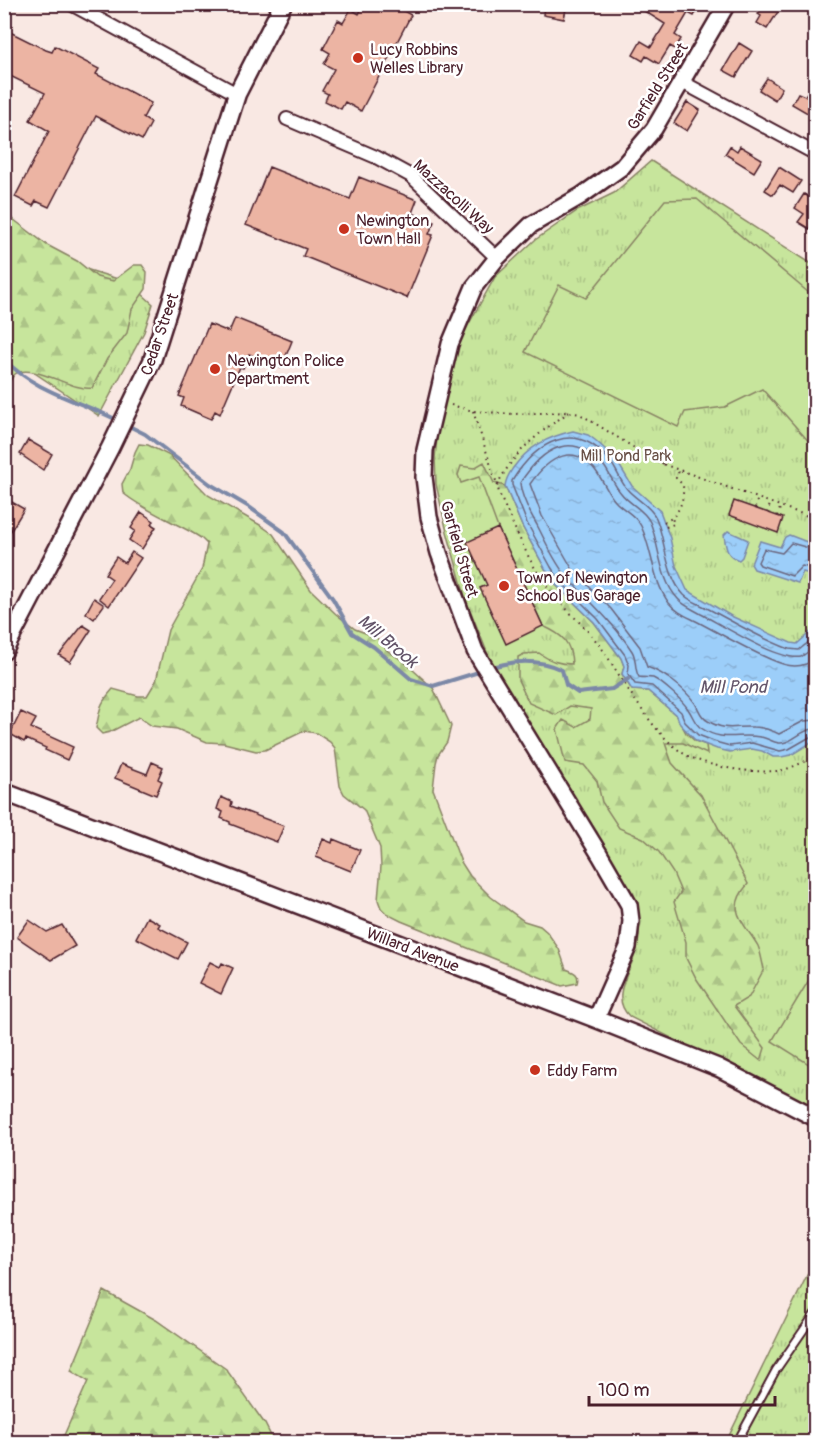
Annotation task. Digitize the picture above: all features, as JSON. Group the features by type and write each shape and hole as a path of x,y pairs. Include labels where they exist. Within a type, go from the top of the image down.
{"main road":[{"name":"Cedar Street","path":"4,651 152,361 237,94 283,4"},
{"name":"Willard Avenue","path":"4,792 719,1068 816,1118"}],"street":[{"path":"71,4 237,94"},
{"name":"Garfield Street","path":"596,1019 628,947 631,921 628,905 600,855 475,651 439,553 429,517 424,477 425,450 442,373 456,326 474,287 497,258 531,225 581,196 622,167 654,129 727,4"},
{"path":"682,82 816,154"},
{"name":"Mazzacolli Way","path":"287,119 411,176 497,258"}],"lane":[{"path":"737,1443 789,1347 816,1312"}],"path":[{"path":"446,402 455,407 473,411 513,414 569,412 580,414 657,462 816,519"},
{"path":"473,411 507,512 538,575 550,591 586,628 642,709 676,747 687,755 706,763 745,770 778,771 816,756"},
{"path":"498,487 513,459 529,441 569,412"},
{"path":"657,462 660,452"},
{"path":"662,464 666,455"},
{"path":"674,483 679,471"},
{"path":"664,522 672,518 679,510 683,492 681,481 676,478"},
{"path":"755,508 758,497"},
{"path":"767,513 771,502"},
{"path":"777,516 781,506"},
{"path":"666,527 674,524 672,518"}],"green space":[{"name":"Mill Pond Park","path":"651,161 815,266 815,1111 630,1017 624,1009 621,991 636,953 639,938 636,906 632,894 491,662 466,600 436,484 435,458 438,428 456,347 495,277 535,240 577,211 614,193"},
{"path":"697,199 815,298 816,442 812,445 762,389 725,407 685,412 678,427 525,352 559,285 586,298 665,200"},
{"path":"4,202 18,230 76,266 118,279 153,304 144,332 99,416 5,353"},
{"path":"5,213 47,245 77,261 97,277 113,281 134,265 142,265 147,272 146,289 132,309 127,333 107,359 92,388 74,386 42,374 23,371 15,374 5,389"},
{"path":"139,444 148,445 170,456 208,495 273,534 311,590 355,629 376,637 388,651 402,660 433,688 451,726 447,742 438,755 433,789 461,862 470,876 491,897 524,921 540,926 547,932 559,949 566,969 577,975 577,983 562,986 387,914 381,908 378,900 380,848 364,810 344,794 340,786 335,748 316,733 304,731 265,750 256,751 224,743 207,742 177,729 152,726 139,717 110,732 102,734 96,728 102,703 113,689 138,696 147,696 156,681 168,630 202,569 207,544 201,538 141,506 123,493 122,484"},
{"path":"484,462 494,483 505,486 522,526 556,585 594,622 621,658 624,666 622,674 632,690 648,691 677,716 686,733 695,741 706,745 707,754 683,743 665,743 672,763 701,795 748,884 741,893 737,909 739,917 758,946 764,969 749,997 734,1006 765,1048 761,1061 741,1045 696,978 686,958 686,942 674,902 681,892 673,873 659,852 643,838 619,828 602,802 597,781 584,765 565,762 557,729 563,720 576,727 590,719 591,709 570,706 556,715 529,703 518,680 518,657 524,654 539,653 567,664 572,664 571,656 565,640 543,626 498,528 479,477 461,483 458,475 461,466 474,468"},
{"path":"815,970 815,1068 772,1041"},
{"path":"815,1259 815,1442 726,1442"},
{"path":"104,1291 156,1320 226,1369 265,1424 274,1442 61,1442 88,1381 71,1371"}],"water":[{"name":"Mill Pond","path":"573,431 588,435 615,458 632,486 660,511 670,538 676,566 687,590 731,616 791,643 797,644 815,628 815,742 791,755 781,757 773,757 752,749 730,752 717,749 696,741 680,724 677,716 648,691 632,690 622,674 624,666 621,658 594,622 556,585 546,570 522,526 505,486 513,468 525,454 555,436"},
{"path":"728,531 748,540 739,560 727,551 724,535"},
{"path":"789,535 815,545 815,576 803,572 798,583 754,569 751,564 760,541 780,547 785,537"}],"building":[{"name":"Lucy Robbins Welles Library","path":"364,4 391,4 411,15 361,111 345,102 341,109 325,101 328,94 322,91 334,69 324,64 330,53 323,49 338,20 343,23 351,9 359,14"},
{"path":"553,4 567,4 564,19 543,15 544,5 552,6"},
{"path":"633,4 701,4 694,16 688,13 675,35 681,39 675,49 670,46 659,64 646,56 643,61 633,55 641,41 651,47 665,24"},
{"path":"764,4 783,4 767,29 757,23 761,16 758,14"},
{"path":"4,29 52,52 55,46 99,69 96,74 151,103 143,118 151,123 142,140 96,116 49,207 36,201 33,206 15,197 49,131 30,120 45,93 4,73"},
{"path":"739,43 752,51 736,77 723,70"},
{"path":"767,78 782,88 775,100 759,90"},
{"path":"816,78 816,118 792,104 798,93 805,96"},
{"path":"687,102 700,110 687,131 674,123"},
{"path":"730,146 737,151 740,146 762,159 754,172 725,154"},
{"name":"Newington Town Hall","path":"269,167 350,199 359,177 417,200 412,213 434,222 429,234 433,235 407,298 303,256 306,249 246,225"},
{"path":"779,167 801,181 793,193 780,185 773,195 765,190"},
{"path":"804,194 816,201 816,233 798,222 804,214 795,208"},
{"path":"235,318 292,341 281,368 249,354 243,368 240,367 220,414 215,411 211,419 181,406 184,398 179,396 209,324 229,332"},
{"path":"28,440 52,454 43,470 20,454"},
{"path":"10,501 24,509 4,542 4,510"},
{"path":"734,501 783,518 778,533 729,515"},
{"path":"141,512 154,521 151,524 156,527 142,549 129,540 135,531 131,528"},
{"name":"Town of Newington School Bus Garage","path":"498,528 543,626 506,644 480,588 487,585 467,542"},
{"path":"132,552 141,558 109,606 99,598 112,579 105,574 116,557 125,563"},
{"path":"94,598 104,605 94,619 86,613"},
{"path":"83,625 91,630 70,662 59,655"},
{"path":"21,712 36,719 31,728 73,747 67,760 45,750 46,748 26,739 24,742 10,734"},
{"path":"152,762 163,767 158,779 162,781 156,795 115,778 121,764 147,774"},
{"path":"221,797 232,802 231,806 284,826 277,842 230,824 221,818 223,812 217,809"},
{"path":"323,839 332,843 333,839 360,850 351,871 316,857"},
{"path":"147,917 160,924 158,927 187,942 178,959 136,938"},
{"path":"29,920 47,932 62,925 75,946 51,960 17,937"},
{"path":"210,962 220,967 222,963 233,968 221,994 199,983"}],"waterway":[{"name":"Mill Brook","path":"4,359 16,370 44,388 119,421"},
{"name":"Mill Brook","path":"125,424 145,434 210,484 249,507 284,532 333,599 352,633 374,647 411,679 433,686 482,671"},
{"name":"Mill Brook","path":"489,668 517,662 535,662 553,666 562,670 566,685 578,693 612,689 628,679"}],"place":[{"name":"Lucy Robbins Welles Library","path":"358,58"},
{"name":"Newington Town Hall","path":"344,229"},
{"name":"Newington Police Department","path":"215,369"},
{"name":"Town of Newington School Bus Garage","path":"504,586"},
{"name":"Eddy Farm","path":"535,1070"}]}
